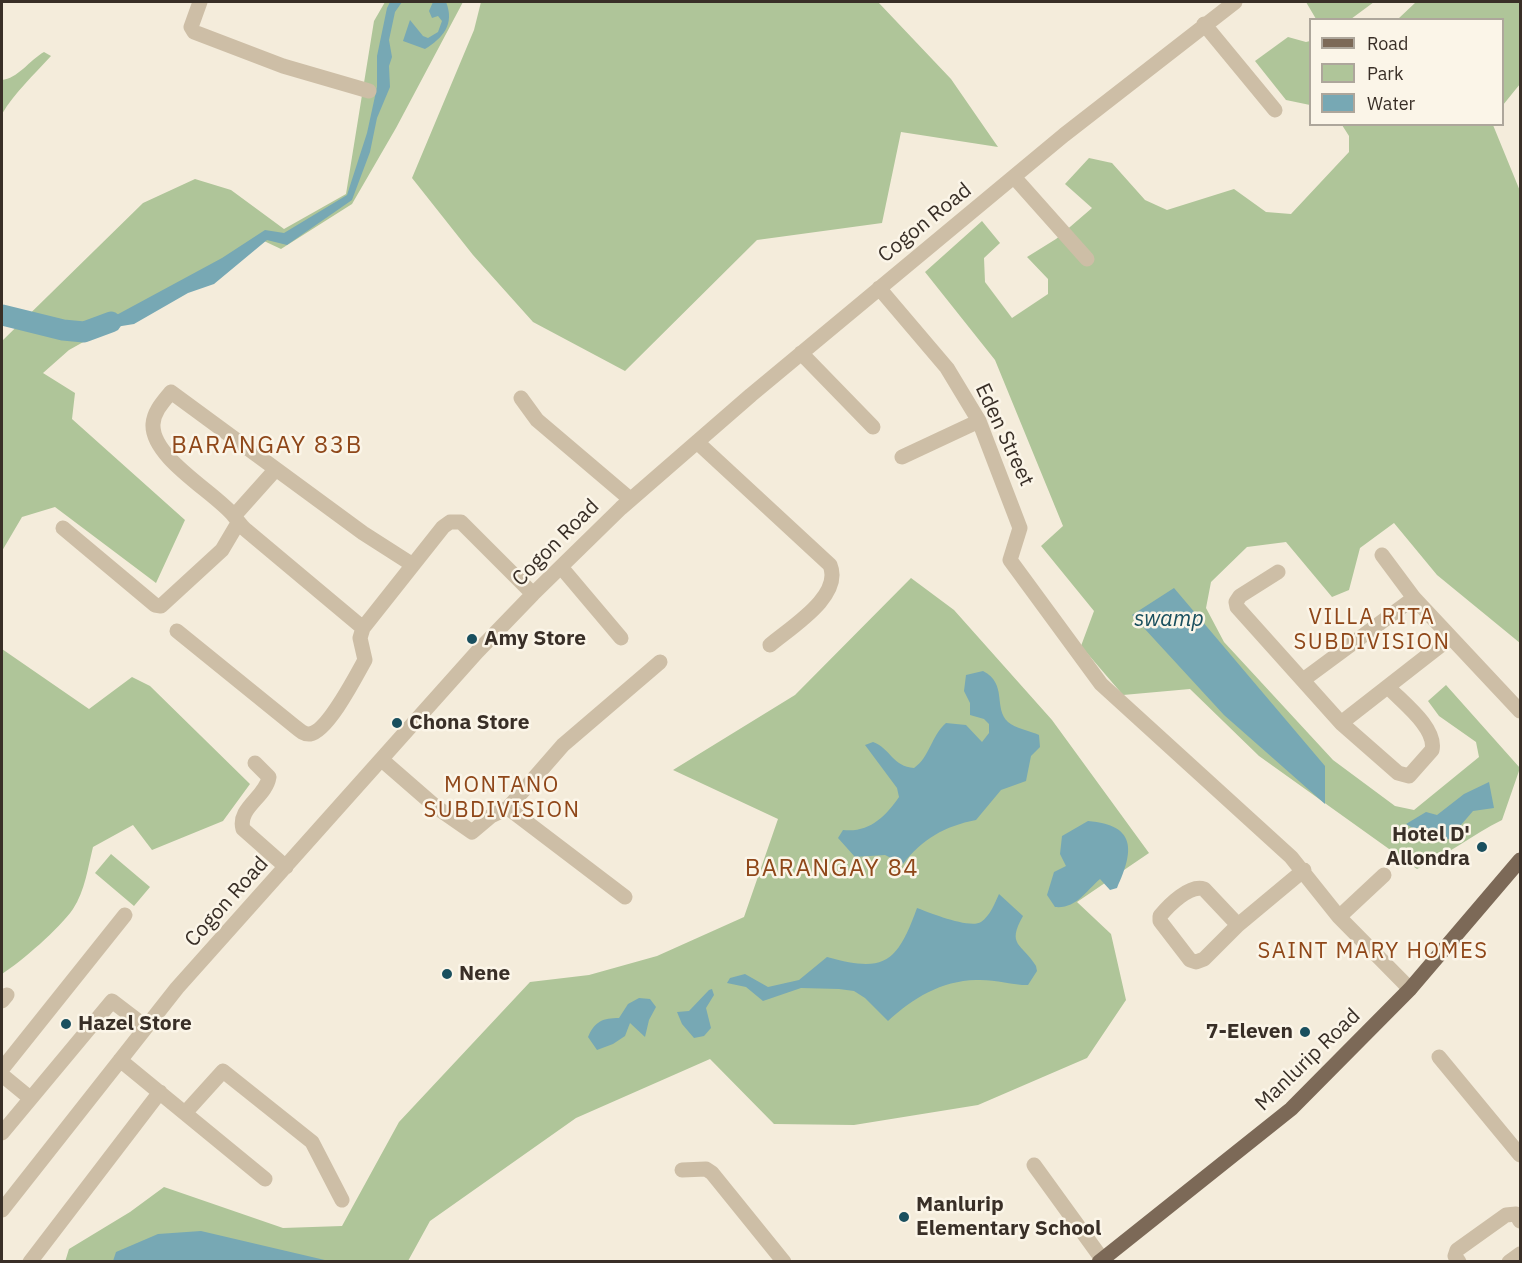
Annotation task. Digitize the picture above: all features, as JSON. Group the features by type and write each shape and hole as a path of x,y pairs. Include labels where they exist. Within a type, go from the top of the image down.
{"main road":[{"name":"Manlurip Road","path":"1100,1260 1291,1109 1410,989 1519,864"}],"street":[{"path":"200,2 191,27 194,32 283,66 369,91"},
{"name":"Cogon Road","path":"2,1210 146,1027 477,652 533,594 630,500 801,353 1014,177 1204,24 1235,2"},
{"path":"1204,24 1275,110"},
{"path":"1014,177 1087,258"},
{"name":"Eden Street","path":"879,288 947,368 979,421 1018,518 1019,535 1010,560 1101,684 1304,870"},
{"path":"801,353 873,427"},
{"path":"363,628 236,519 168,455 155,436 153,425 157,410 171,392 363,533 413,565"},
{"path":"521,398 537,420 630,500"},
{"path":"902,457 979,421"},
{"path":"697,442 830,565 834,575 831,590 823,599 770,645"},
{"path":"63,528 155,605 161,606 222,549 236,519 276,469"},
{"path":"177,631 304,733 311,734 319,729 337,707 365,660 360,638 363,628 443,527 450,522 461,522 533,594"},
{"path":"1382,555 1414,598 1521,711"},
{"path":"561,567 621,638"},
{"path":"1278,572 1240,596 1236,602 1237,607 1341,723 1398,774 1409,776 1432,750 1433,745 1425,726 1388,687"},
{"path":"1303,680 1414,598"},
{"path":"1341,723 1450,638"},
{"path":"382,760 436,807 472,832 491,816 508,808 563,746 660,662"},
{"path":"255,763 269,777 268,785 245,813 241,823 243,829 286,867"},
{"path":"508,808 625,897"},
{"path":"1238,925 1204,889 1199,887 1191,889 1160,916 1160,921 1190,960 1197,962 1204,959 1238,925 1304,870 1339,917 1410,989"},
{"path":"1339,917 1384,875"},
{"path":"2,1069 125,915"},
{"path":"3,1128 112,1001 146,1027"},
{"path":"1439,1057 1521,1155"},
{"path":"120,1060 265,1179"},
{"path":"185,1113 223,1071 312,1142 342,1200"},
{"path":"2,1075 30,1098"},
{"path":"30,1262 160,1092"},
{"path":"1034,1165 1100,1260"},
{"path":"682,1170 695,1168 712,1173 784,1262"},
{"path":"1459,1262 1455,1256 1457,1250 1506,1215 1516,1214 1521,1221"},
{"path":"1509,1262 1521,1254"}],"green space":[{"path":"385,2 463,2 396,128 352,204 281,249 264,241 69,350 43,373 75,393 72,419 185,520 156,583 55,507 22,517 2,551 2,341 143,203 195,179 231,190 284,229 346,194 374,21"},
{"path":"481,2 878,2 951,79 998,147 901,132 882,223 757,240 625,371 533,322 473,255 412,178 474,30"},
{"path":"1306,2 1374,2 1352,18 1315,18"},
{"path":"1416,2 1520,2 1520,84 1504,104 1504,18 1399,18"},
{"path":"1288,37 1309,41 1309,105 1286,100 1255,61"},
{"path":"44,52 51,56 18,92 2,114 2,80 18,73"},
{"path":"1343,126 1493,126 1520,191 1520,643 1437,575 1394,523 1360,548 1349,590 1332,597 1286,542 1247,547 1211,582 1206,608 1224,642 1333,760 1395,806 1414,810 1479,757 1476,742 1439,716 1428,701 1446,685 1520,768 1502,820 1417,869 1259,756 1190,689 1123,695 1081,646 1094,611 1041,546 1063,526 995,360 925,272 982,221 1000,243 984,258 985,282 1012,318 1048,294 1048,279 1027,257 1056,239 1092,208 1065,184 1089,158 1112,163 1145,200 1167,210 1234,189 1266,212 1291,214 1349,152 1349,136"},
{"path":"911,578 954,610 1052,720 1149,853 1077,902 1111,934 1126,1000 1087,1058 978,1105 854,1125 774,1124 710,1059 576,1118 430,1221 408,1261 65,1262 69,1249 130,1212 164,1187 283,1228 342,1226 399,1122 530,982 589,975 657,956 744,917 778,819 673,770 795,695"},
{"path":"2,649 89,709 132,677 150,686 250,784 223,821 152,850 133,825 93,847 83,887 73,909 40,944 2,974"},
{"path":"111,854 150,887 134,906 95,873"}],"water":[{"path":"390,2 402,2 395,12 389,40 392,57 389,66 390,87 377,118 370,152 352,200 287,245 267,240 214,284 188,293 134,324 85,332 222,258 265,230 284,233 347,195 367,133 377,87 377,56"},
{"path":"433,2 446,2 449,17 446,30 425,49 403,41 410,20 423,36 428,38 438,32 442,21 438,16 432,18 429,11"},
{"name":"swamp","path":"1174,588 1325,766 1325,804 1224,715 1132,615"},
{"path":"983,671 995,682 1001,710 1008,722 1039,735 1040,747 1031,756 1026,781 1001,790 976,820 954,826 935,835 918,847 903,864 885,855 855,857 838,838 843,830 861,829 876,822 899,797 897,788 865,745 873,742 884,748 896,761 914,768 924,758 946,723 966,725 982,742 989,733 989,724 984,719 970,715 970,703 964,691 966,675"},
{"path":"1489,782 1494,808 1473,811 1449,839 1434,841 1406,824 1426,812 1437,815 1464,794"},
{"path":"1088,821 1116,828 1123,834 1128,852 1123,875 1117,888 1110,890 1100,879 1075,902 1055,907 1047,895 1054,872 1066,866 1060,854 1062,836"},
{"path":"999,894 1023,916 1018,926 1016,939 1031,958 1037,971 1028,985 983,980 963,981 939,987 907,1005 888,1021 865,998 854,991 801,988 763,1001 746,987 727,983 730,978 745,974 768,987 799,980 827,957 863,964 876,963 895,952 910,927 917,908 950,920 976,924 987,916"},
{"path":"712,989 714,995 706,1008 711,1028 704,1036 694,1038 682,1024 677,1012 689,1011"},
{"path":"639,998 650,999 656,1007 649,1020 645,1037 630,1023 625,1036 597,1050 588,1037 594,1027 604,1020 619,1018 628,1004"},
{"path":"201,1231 329,1261 113,1261 116,1252 158,1234"}],"waterway":[{"path":"2,315 63,330 84,332 111,322"}],"place":[{"name":"Amy Store","path":"472,639"},
{"name":"Chona Store","path":"397,723"},
{"name":"Hotel D' Allondra","path":"1482,847"},
{"name":"Nene","path":"447,974"},
{"name":"Hazel Store","path":"66,1024"},
{"name":"7-Eleven","path":"1305,1032"},
{"name":"Manlurip Elementary School","path":"904,1217"}],"district":[{"name":"BARANGAY 83B","path":"267,446"},
{"name":"VILLA RITA SUBDIVISION","path":"1372,630"},
{"name":"MONTANO SUBDIVISION","path":"502,798"},
{"name":"BARANGAY 84","path":"832,869"},
{"name":"SAINT MARY HOMES","path":"1373,952"}]}
